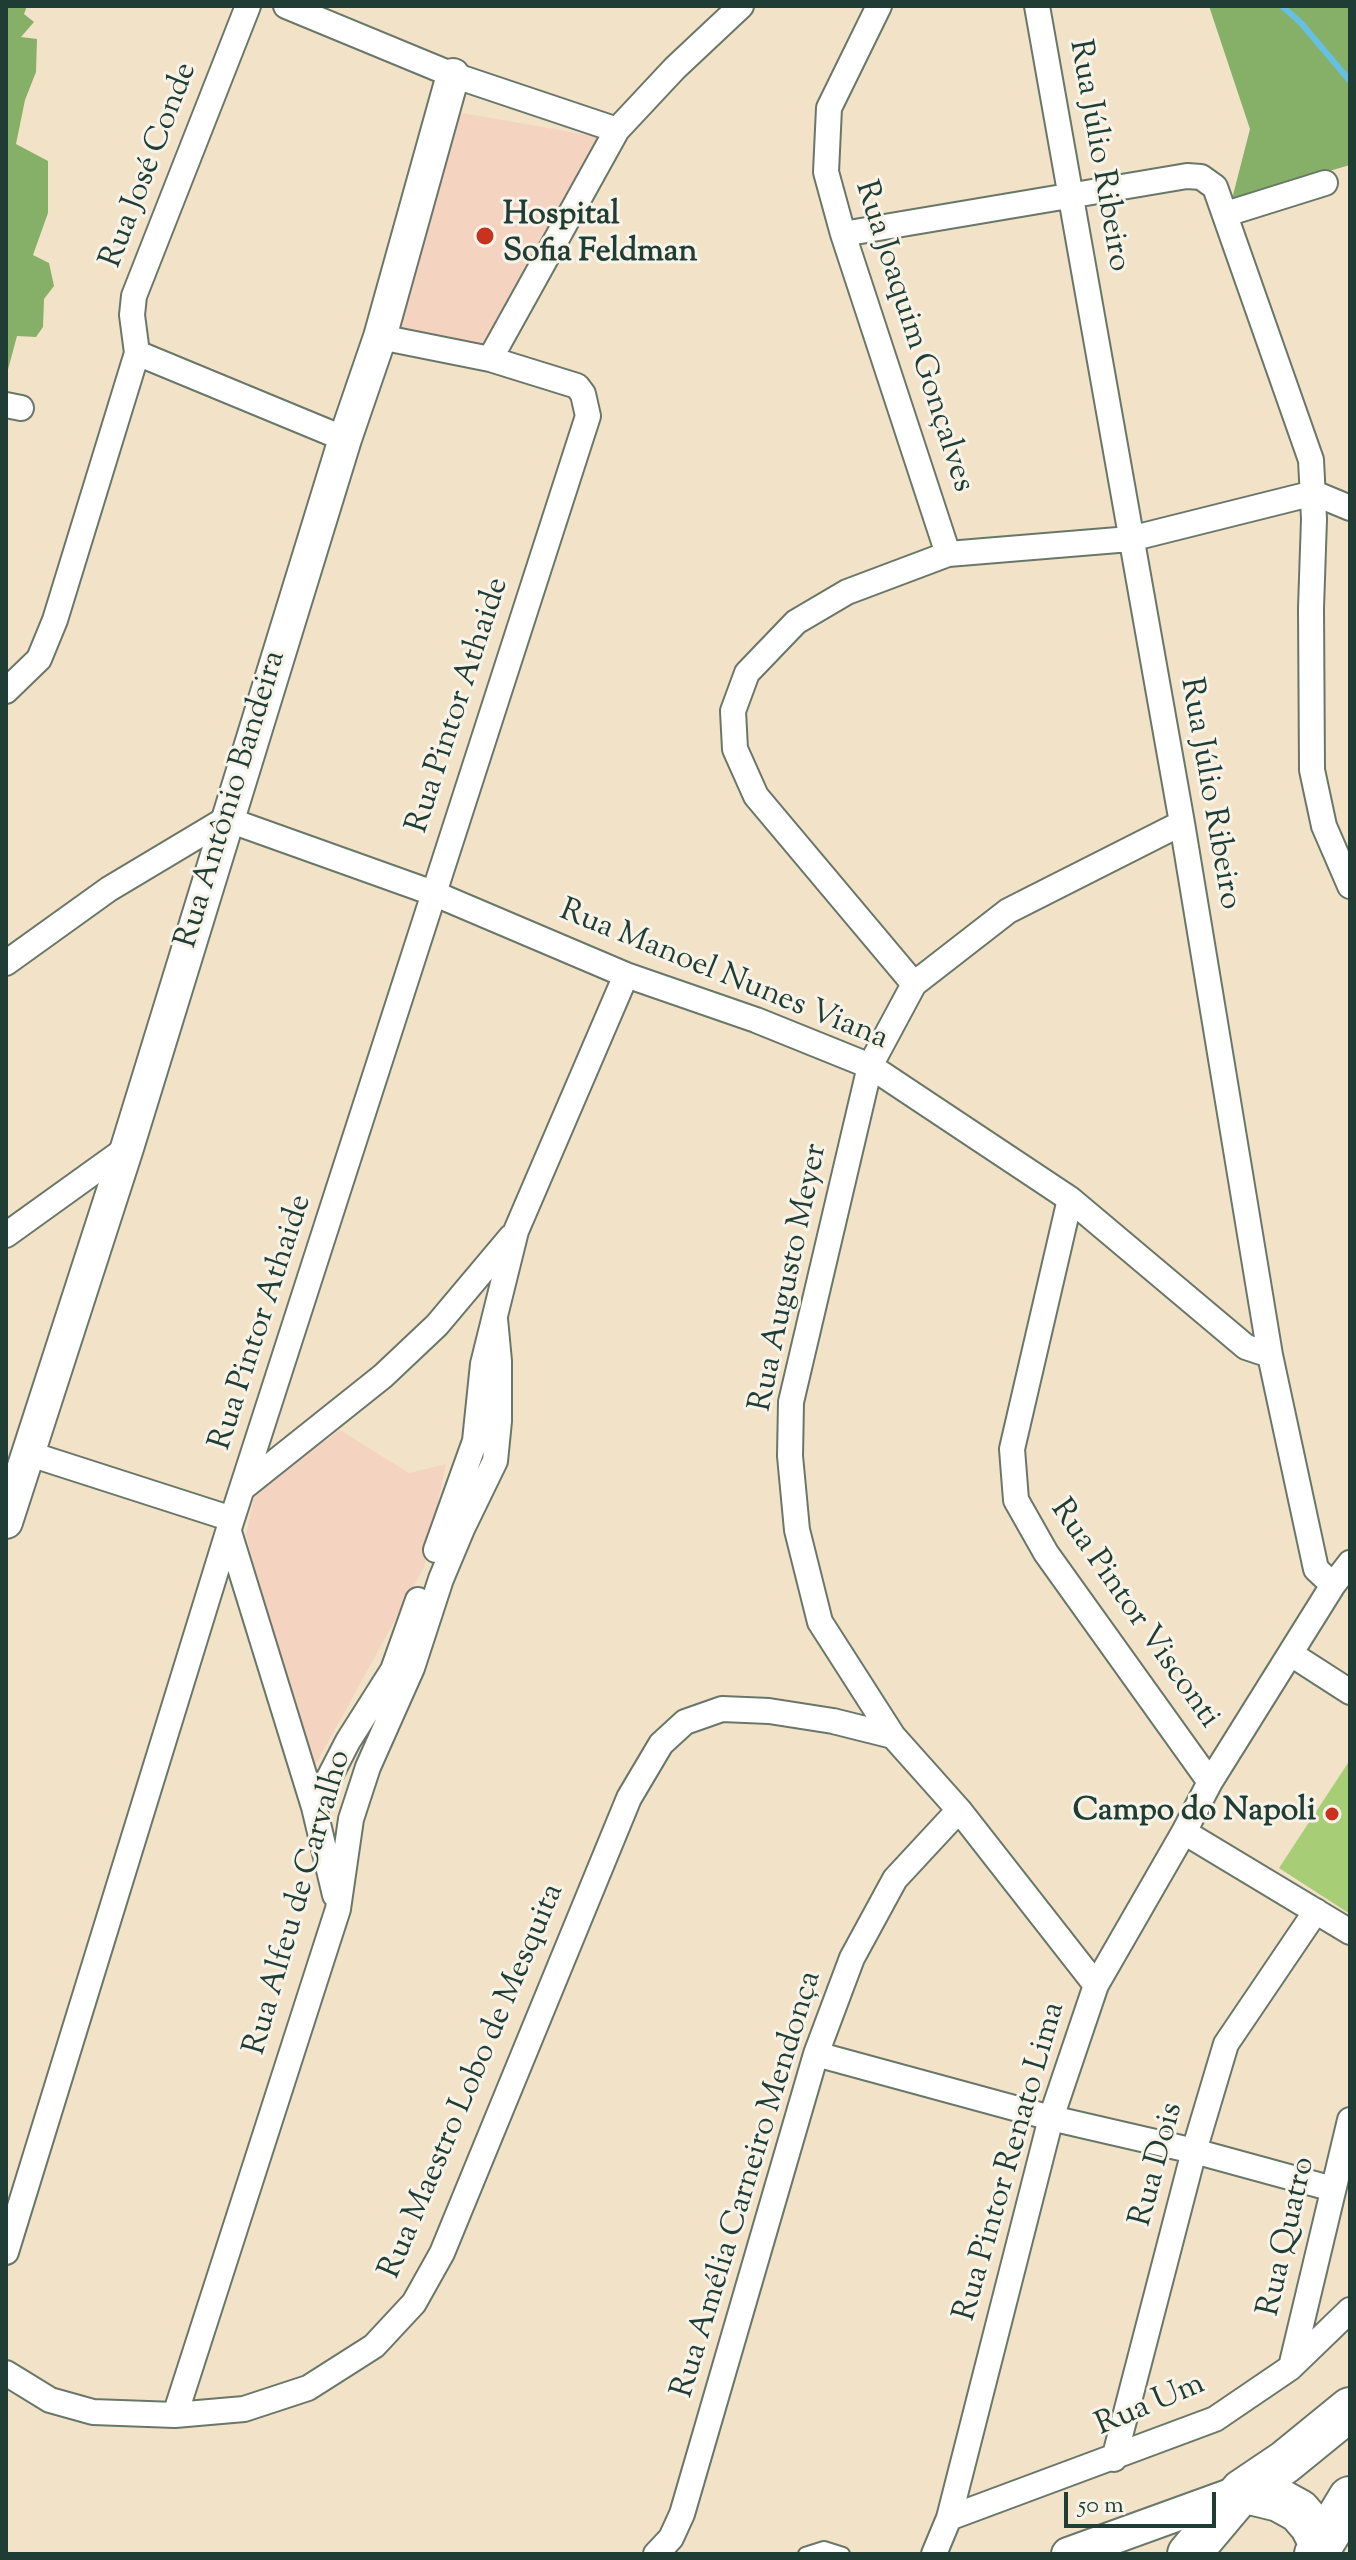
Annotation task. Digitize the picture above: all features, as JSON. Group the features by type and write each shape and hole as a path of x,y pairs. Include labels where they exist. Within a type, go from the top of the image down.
{"highway":[{"path":"1189,2554 1242,2491 1285,2462 1350,2409"},
{"path":"1242,2491 1279,2500 1299,2511 1311,2525 1320,2551"},
{"path":"1320,2551 1350,2498"}],"street":[{"name":"Rua José Conde","path":"137,353 132,315 134,296 248,6"},
{"path":"286,6 453,75 617,130"},
{"path":"380,337 495,349 617,130 675,68 741,6"},
{"name":"Rua Joaquim Gonçalves","path":"879,6 829,108 826,172 843,234 948,554"},
{"name":"Rua Júlio Ribeiro","path":"1037,6 1182,823 1270,1355 1316,1569 1333,1585"},
{"name":"Rua Antônio Bandeira","path":"6,1522 127,1148 226,819 380,337 453,75"},
{"path":"843,234 1187,176 1201,177 1215,187 1311,460 1314,493 1312,770 1324,826 1350,886"},
{"path":"1226,214 1325,183"},
{"name":"Rua Pintor Athaide","path":"6,2252 230,1526 588,416 583,394 577,386 495,349"},
{"path":"6,691 39,659 55,620 137,353 345,439"},
{"path":"1182,823 1008,911 914,984 756,796 735,749 733,711 747,673 796,622 847,592 948,554 1130,539 1314,493 1350,508"},
{"path":"6,963 109,889 226,819"},
{"name":"Rua Manoel Nunes Viana","path":"226,819 433,893 626,975 756,1020 870,1066 1070,1199 1246,1347 1270,1355"},
{"name":"Rua Alfeu de Carvalho","path":"314,1807 348,1741 393,1670 475,1441 483,1364 516,1231 626,975"},
{"name":"Rua Augusto Meyer","path":"914,984 870,1066 791,1402 790,1456 797,1530 820,1622 893,1736 959,1810 1096,1985"},
{"path":"6,1235 127,1148"},
{"name":"Rua Pintor Visconti","path":"1070,1199 1012,1449 1016,1500 1046,1553 1210,1782"},
{"path":"245,1486 383,1376 416,1345 437,1325 516,1231"},
{"name":"Rua Alfeu de Carvalho","path":"175,2415 338,1909 351,1819 368,1767 412,1668 441,1579 495,1461 499,1361 495,1319"},
{"path":"30,1454 230,1526 314,1807 338,1909"},
{"name":"Rua Pintor Renato Lima","path":"934,2554 949,2518 1051,2118 1096,1985 1210,1782 1333,1585 1350,1563"},
{"path":"1291,1654 1350,1692"},
{"name":"Rua Maestro Lobo de Mesquita","path":"6,2373 50,2400 93,2412 175,2415 244,2409 308,2388 374,2346 414,2303 442,2253 629,1798 661,1744 685,1722 722,1709 769,1711 833,1721 893,1736"},
{"name":"Rua Amélia Carneiro Mendonça","path":"656,2554 671,2538 682,2514 816,2054 852,1958 895,1879 959,1810"},
{"path":"1184,1832 1350,1932"},
{"name":"Rua Dois","path":"1114,2459 1194,2151 1226,2044 1316,1911"},
{"path":"816,2054 1051,2118 1194,2151 1333,2189"},
{"name":"Rua Quatro","path":"1290,2368 1350,2120"},
{"name":"Rua Um","path":"949,2518 1215,2419 1290,2368 1350,2310"},
{"path":"1068,2554 1116,2546 1242,2491"}],"lane":[{"path":"805,2554 824,2548 843,2554"}],"shaded area":[{"name":"Hospital Sofia Feldman","path":"451,111 605,138 487,352 393,334"},
{"path":"340,1430 409,1473 446,1464 424,1567 310,1775 246,1535 255,1493"}],"green space":[{"path":"6,6 27,6 24,14 34,22 21,37 37,39 36,72 25,100 16,144 48,161 48,213 33,255 49,263 54,286 44,299 43,327 36,337 17,336 6,377"},
{"path":"1209,6 1350,6 1350,165 1232,199 1250,129"},
{"name":"Campo do Napoli","path":"1350,1760 1350,1914 1279,1868"}],"waterway":[{"path":"1282,6 1301,23 1350,81"}],"place":[{"name":"Hospital Sofia Feldman","path":"485,236"},
{"name":"Campo do Napoli","path":"1332,1814"}]}
